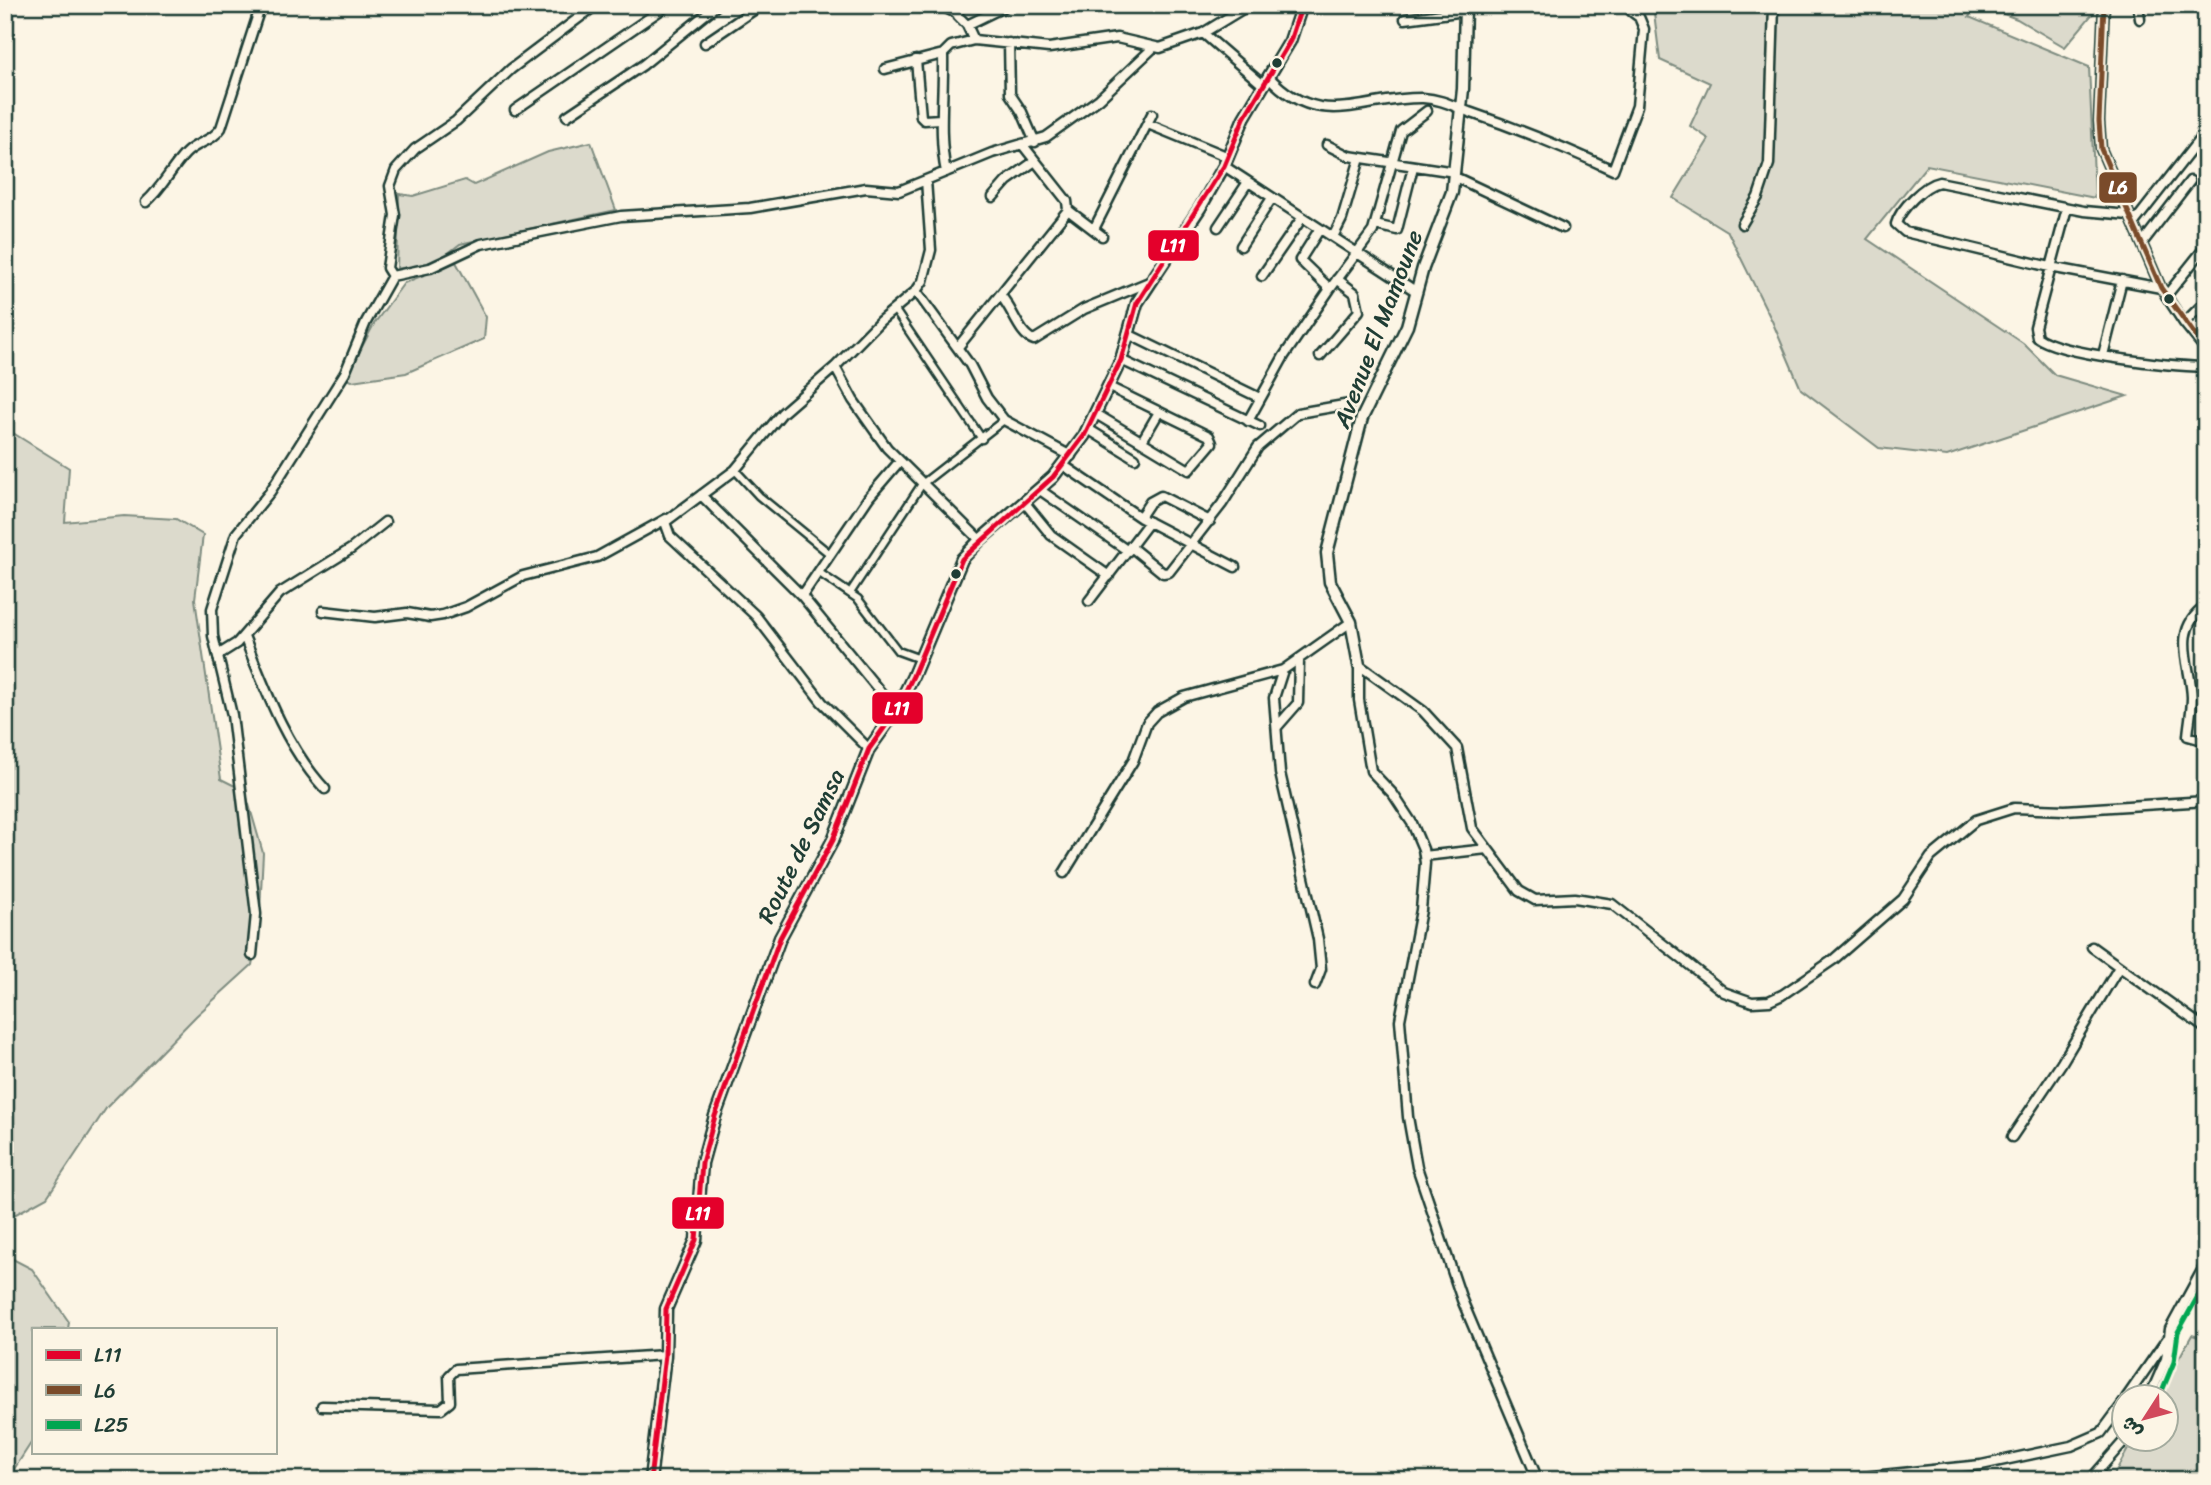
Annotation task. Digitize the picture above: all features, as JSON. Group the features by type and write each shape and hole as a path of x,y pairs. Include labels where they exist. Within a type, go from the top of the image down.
{"street":[{"path":"146,202 165,184 185,154 209,141 222,128 261,5"},
{"path":"392,276 387,268 395,221 390,186 396,170 415,149 456,121 511,69 596,5"},
{"path":"515,110 668,5"},
{"path":"567,116 643,65 717,5"},
{"path":"705,43 761,5"},
{"path":"939,5 958,10 974,40"},
{"path":"967,25 1008,5"},
{"path":"885,69 943,54 951,46 974,40 1049,48 1117,38 1153,48 1174,45 1203,33 1249,5"},
{"name":"Route de Samsa","path":"650,1480 665,1355 666,1309 696,1240 702,1163 715,1116 780,938 841,824 869,749 896,710 954,575 980,540 1040,490 1063,465 1088,429 1121,360 1136,303 1194,217 1265,80 1290,41 1302,5"},
{"path":"1742,224 1758,197 1769,164 1774,5"},
{"path":"2104,5 2099,135 2109,172 2164,292 2184,324 2206,350"},
{"path":"2138,5 2140,19"},
{"path":"1405,19 1465,8"},
{"name":"Avenue El Mamoune","path":"1351,622 1332,586 1327,553 1362,418 1407,326 1455,174 1465,8"},
{"path":"1203,33 1287,95 1330,110 1421,98 1443,101 1537,135 1613,170 1637,106 1644,29 1639,17 1631,11"},
{"path":"1009,43 1010,94 1023,112 1035,142"},
{"path":"252,956 254,901 232,715 210,622 231,543 270,492 345,373 366,322 392,276 430,268 481,244 621,216 750,208 866,188 899,191 1052,134 1099,99 1153,48"},
{"path":"943,54 940,139 946,172"},
{"path":"916,60 921,117 924,120 941,119"},
{"path":"1248,421 1284,356 1375,225 1401,131 1427,111"},
{"path":"1094,229 1152,114"},
{"path":"1148,124 1225,161 1248,182 1417,292"},
{"path":"2132,219 2206,131"},
{"path":"1022,144 1067,201 1068,210 1102,236"},
{"path":"1327,145 1342,154 1455,174 1563,228"},
{"path":"1333,237 1342,219 1360,158"},
{"path":"993,197 1007,181 1035,161"},
{"path":"1375,225 1397,230 1413,167"},
{"path":"323,611 375,617 443,615 466,607 523,576 597,558 668,518 701,495 735,470 782,413 835,367 894,309 916,292 923,281 931,250 926,180"},
{"path":"2143,242 2190,181"},
{"path":"1218,227 1248,182"},
{"path":"2132,219 1939,182 1929,185 1897,220 1902,232 2050,267 2122,280 2164,292"},
{"path":"1241,246 1272,198"},
{"path":"2067,208 2035,327 2036,337 2049,344 2103,355 2206,367"},
{"path":"958,347 1001,296 1041,240 1068,210"},
{"path":"1262,276 1302,218"},
{"path":"1319,230 1300,260 1330,289"},
{"path":"2164,292 2206,246"},
{"path":"1320,356 1359,311 1355,293 1337,279"},
{"path":"2103,355 2122,280"},
{"path":"1001,296 1013,311 1022,334 1034,340 1101,300 1149,282"},
{"path":"916,292 958,347 987,398 1004,420 1071,456"},
{"path":"2184,324 2206,301"},
{"path":"894,309 982,439"},
{"path":"1128,334 1260,398"},
{"path":"1121,360 1260,426"},
{"path":"835,367 869,424 899,462 980,540"},
{"path":"1096,414 1189,470 1212,443 1209,436 1109,387"},
{"path":"1040,490 1165,573 1192,546 1251,456 1289,419 1298,413 1350,404"},
{"path":"1142,441 1158,412"},
{"path":"850,593 922,484 1004,420"},
{"path":"1088,429 1135,458"},
{"path":"802,596 869,497 899,462"},
{"path":"1063,465 1140,517 1235,567"},
{"path":"735,470 759,496 830,554"},
{"path":"701,495 802,596 896,710"},
{"path":"1140,517 1150,502 1161,496 1210,521"},
{"path":"1025,503 1045,530 1109,576"},
{"path":"668,518 665,526 670,536 756,616 831,712 869,749"},
{"path":"218,655 244,636 280,593 351,549 385,522"},
{"path":"1089,601 1149,522"},
{"path":"818,572 866,607 894,647 920,659"},
{"path":"2206,606 2193,618 2183,649 2192,695 2188,736 2206,741"},
{"path":"1063,873 1133,761 1147,723 1157,712 1184,697 1283,670 1351,622 1359,665 1359,699 1371,771 1402,807 1420,838 1424,856 1420,910 1400,1020 1411,1138 1417,1167 1462,1300 1538,1480"},
{"path":"244,636 282,724 306,765 325,789"},
{"path":"1277,727 1300,699 1299,661"},
{"path":"1359,665 1385,680 1423,711 1457,748 1467,787 1470,822 1506,877 1526,896 1535,900 1575,898 1612,904 1724,992 1745,1000 1760,1002 1782,995 1833,960 1903,899 1931,857 1976,820 2014,808 2065,810 2206,801"},
{"path":"1283,670 1275,688 1280,773 1318,939 1321,969 1315,985"},
{"path":"1424,856 1487,849"},
{"path":"2092,947 2206,1029"},
{"path":"2012,1137 2061,1065 2119,967"},
{"path":"2136,1384 2167,1339 2206,1263"},
{"path":"2155,1384 2166,1359 2167,1339"},
{"path":"321,1406 441,1409 450,1402 449,1376 456,1369 665,1355"},
{"path":"1833,1480 1981,1465 2071,1446 2101,1433 2110,1420"},
{"path":"2090,1480 2113,1454"}],"shaded area":[{"path":"1653,5 1975,5 1969,17 2089,67 2095,198 1927,165 1867,239 2023,343 2055,375 2127,396 1947,456 1879,448 1801,389 1772,321 1728,232 1673,198 1709,139 1690,126 1710,83 1660,60"},
{"path":"1980,5 2095,5 2095,11 2065,47 2017,19"},
{"path":"591,142 616,210 460,244 438,261 397,269 399,194 413,196 465,180 474,185 548,152"},
{"path":"456,262 486,317 484,339 406,373 352,381 345,379 374,324 404,283"},
{"path":"5,428 69,468 65,522 124,516 176,519 203,535 195,599 221,779 245,791 263,853 259,929 252,965 196,1016 107,1107 47,1197 5,1220"},
{"path":"5,1255 32,1269 69,1322 68,1328 32,1328 32,1442 7,1480"},
{"path":"2192,1335 2206,1339 2206,1480 2111,1480 2125,1454 2180,1454 2180,1384 2164,1384"}],"transit line":[{"name":"L11","path":"650,1480 665,1355 666,1309 696,1240 702,1163 715,1116 780,938 833,840 869,749 896,711 913,676 962,559 1053,477 1084,436 1121,360 1137,303 1224,166 1244,118 1290,41 1302,5"},
{"name":"L6","path":"2104,5 2099,121 2101,149 2161,288 2206,350"},
{"name":"L25","path":"2165,1384 2174,1362 2178,1332 2206,1282"}]}
